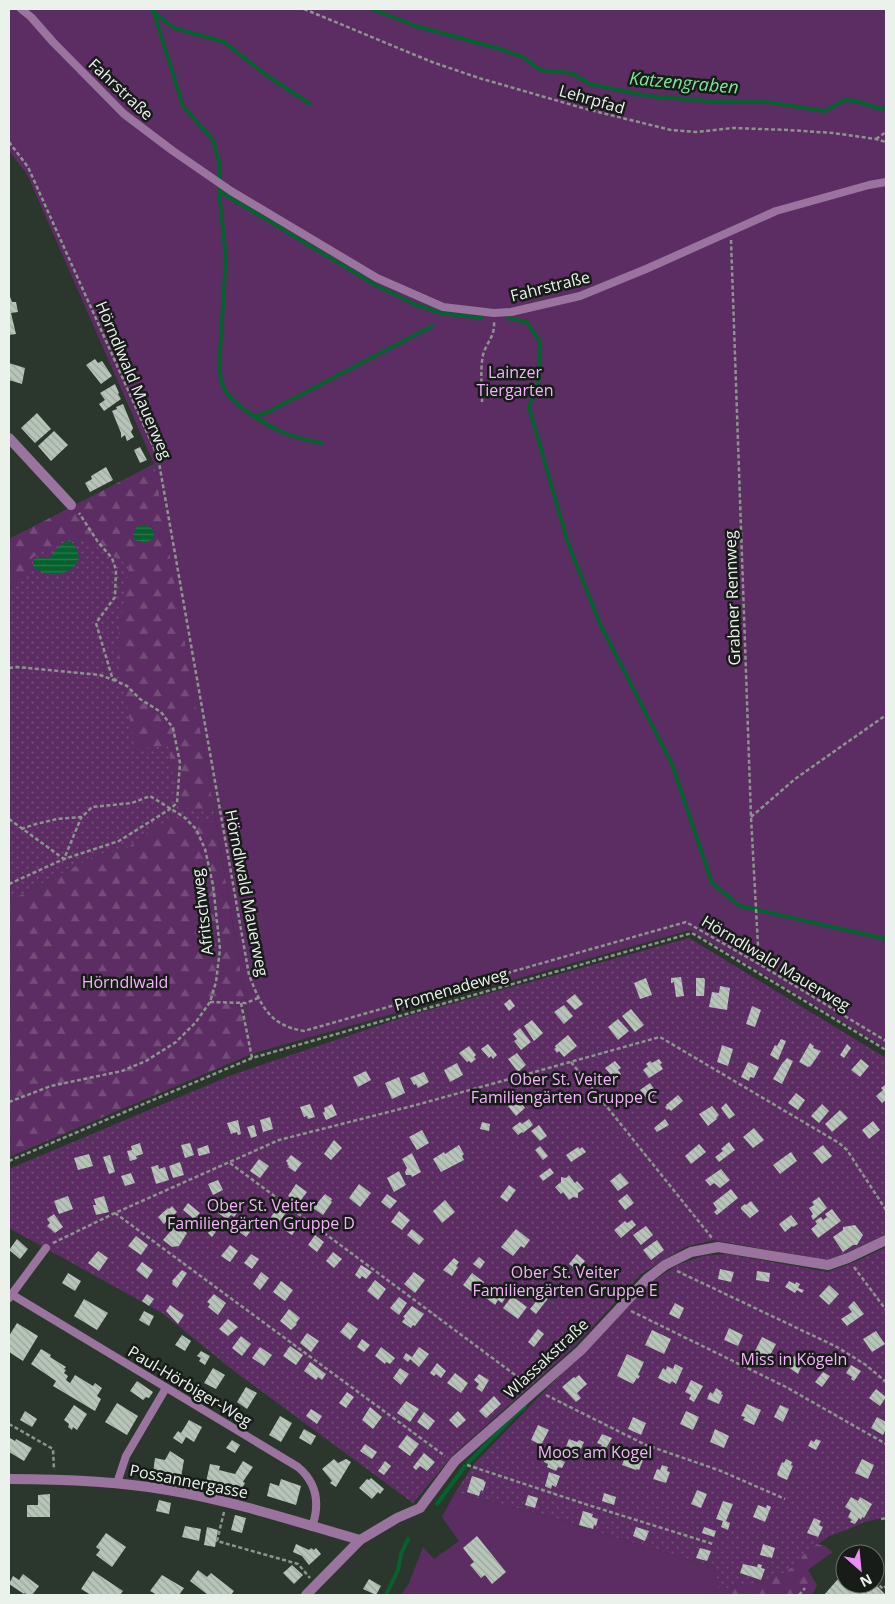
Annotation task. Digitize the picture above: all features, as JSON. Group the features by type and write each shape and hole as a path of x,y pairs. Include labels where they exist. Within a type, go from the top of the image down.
{"street":[{"path":"9,438 71,505"},
{"name":"Wlassakstraße","path":"306,1595 360,1540 397,1518 420,1508 455,1461 581,1350 620,1306 647,1279 665,1265 691,1252 718,1247 828,1265 886,1240"},
{"name":"Possannergasse","path":"9,1479 54,1479 118,1483 170,1490 259,1510 360,1540"}],"lane":[{"name":"Fahrstraße","path":"21,9 31,17 64,54 124,114 212,179 376,278 443,307 511,312 580,296 776,211 886,182"},
{"path":"10,1296 46,1248"},
{"name":"Paul-Hörbiger-Weg","path":"10,1296 303,1472 312,1485 317,1501 312,1527"},
{"path":"118,1483 126,1456 166,1388"}],"path":[{"name":"Lehrpfad","path":"304,9 432,62 479,78 602,113 671,130 696,132 733,128 770,129 833,133 886,142"},
{"path":"876,139 886,132"},
{"name":"Hörndlwald Mauerweg","path":"9,142 28,167 158,457 249,975 258,998 266,1010 281,1025 289,1029 304,1031 686,922 759,964 886,1042"},
{"name":"Grabner Rennweg","path":"731,232 751,817 759,964"},
{"path":"482,402 483,356 495,332 494,312"},
{"path":"71,505 112,558 116,570 115,597 96,623 112,677 118,682"},
{"path":"9,668 17,667 100,675 127,686 140,699 161,712 173,728 180,763 177,803 170,809 119,841 64,859 9,884"},
{"path":"751,817 795,779 886,715"},
{"name":"Afritschweg","path":"9,1102 51,1086 122,1071 146,1061 176,1042 196,1022 210,1002 216,982 220,949 213,885 205,849 196,829 184,817 150,796 132,803 92,807 82,817"},
{"path":"21,829 57,819 82,817 64,859"},
{"path":"9,819 64,859"},
{"name":"Promenadeweg","path":"9,1161 252,1058 692,932 886,1050"},
{"path":"210,1002 241,1003 258,998"},
{"path":"241,1003 252,1058"},
{"path":"46,1248 115,1213 279,1140 361,1120 660,1037 840,1143 847,1150 886,1210"},
{"path":"570,1062 718,1247"},
{"path":"230,1162 535,1390 646,1445 721,1471 785,1499"},
{"path":"115,1213 449,1459 713,1544"},
{"path":"848,1258 886,1310"},
{"path":"665,1265 838,1347 866,1365 886,1382"},
{"path":"620,1306 786,1387 886,1444"},
{"path":"9,1424 53,1449 54,1479"},
{"path":"226,1503 217,1541 298,1564 316,1584"},
{"path":"881,1519 886,1518"},
{"path":"799,1595 805,1588"}],"green space":[{"name":"Lainzer Tiergarten","path":"9,9 886,9 886,1048 690,930 254,1053 154,464 27,174 9,151"},
{"path":"154,464 216,822 166,822 152,829 127,848 117,852 99,854 11,900 9,898 9,539"},
{"path":"154,464 214,809 179,808 168,746 135,749 117,648 129,566 84,539 63,540 32,558 31,571 23,574 15,583 9,586 9,539"},
{"name":"Hörndlwald","path":"166,822 216,822 254,1053 9,1157 9,898 11,900 99,854 117,852 127,848 152,829"},
{"path":"689,938 886,1058 886,1234 838,1257 825,1260 713,1240 685,1247 641,1274 573,1348 454,1454 413,1503 234,1371 162,1313 9,1228 9,1169 232,1075 404,1017"},
{"path":"886,1247 886,1517 864,1522 829,1536 803,1555 798,1563 784,1573 759,1582 718,1590 715,1568 539,1514 455,1493 474,1464 629,1304 652,1282 677,1265 703,1256 727,1254 828,1272 855,1262"},
{"path":"455,1493 539,1514 715,1568 718,1590 706,1595 401,1595 409,1583 423,1547 434,1559 459,1541 442,1517"},
{"path":"817,1544 825,1546 832,1552 808,1570 817,1585 812,1595 706,1595 718,1590 759,1582 784,1573 798,1563 803,1555"}],"shaded area":[{"path":"145,525 154,531 153,539 145,543 135,540 133,534 137,526"},
{"path":"70,540 76,548 79,557 72,569 61,574 48,574 37,570 33,566 33,560 40,557 50,557 61,544"}],"building":[{"path":"9,294 12,302 16,302 18,312 11,313 16,334 9,335"},
{"path":"95,359 98,363 102,361 112,376 101,384 86,365"},
{"path":"9,363 25,368 22,384 9,380"},
{"path":"115,384 121,399 104,411 99,404 105,400 100,393"},
{"path":"123,404 133,428 131,432 134,437 127,441 125,435 121,438 121,433 112,411"},
{"path":"37,413 51,429 35,443 21,428"},
{"path":"54,431 68,445 51,461 38,446"},
{"path":"140,447 147,460 140,463 134,450"},
{"path":"106,467 113,480 90,492 85,483 92,479 91,476"},
{"path":"681,977 684,996 676,997 674,982 671,983 671,978"},
{"path":"646,978 652,995 640,999 634,983"},
{"path":"696,978 704,978 705,980 704,996 696,996"},
{"path":"720,986 730,988 727,1010 709,1007 712,992 719,993"},
{"path":"575,994 583,1004 575,1010 566,1001"},
{"path":"510,999 515,1006 509,1011 504,1004"},
{"path":"564,1005 573,1016 564,1024 554,1012"},
{"path":"752,1006 761,1010 755,1027 746,1024"},
{"path":"631,1009 644,1025 635,1032 622,1016"},
{"path":"618,1019 629,1031 618,1040 608,1027"},
{"path":"532,1020 543,1033 534,1041 524,1026"},
{"path":"520,1028 531,1042 521,1050 514,1041 517,1039 513,1034"},
{"path":"568,1035 577,1046 564,1057 559,1051 557,1053 554,1049"},
{"path":"781,1039 786,1041 778,1060 770,1055 775,1045 777,1046"},
{"path":"810,1043 814,1046 813,1048 821,1051 810,1067 808,1067 799,1062"},
{"path":"488,1044 497,1055 493,1059 491,1056 489,1058 481,1049"},
{"path":"847,1044 851,1048 844,1058 840,1055"},
{"path":"722,1045 733,1049 728,1066 717,1062"},
{"path":"469,1046 476,1055 474,1057 476,1059 471,1063 467,1062 459,1053"},
{"path":"517,1053 526,1065 518,1072 508,1059"},
{"path":"787,1058 793,1061 782,1084 773,1079"},
{"path":"659,1059 663,1069 649,1078 643,1070 648,1066 646,1064"},
{"path":"861,1059 869,1066 860,1077 851,1070"},
{"path":"615,1061 621,1068 618,1070 621,1074 616,1078 605,1068"},
{"path":"748,1062 759,1067 754,1078 750,1077 749,1081 741,1077"},
{"path":"457,1063 463,1075 450,1082 444,1070"},
{"path":"366,1071 371,1080 358,1087 353,1077"},
{"path":"424,1072 429,1082 418,1088 410,1078"},
{"path":"399,1077 405,1093 392,1099 385,1083"},
{"path":"650,1083 657,1093 648,1100 640,1090"},
{"path":"885,1085 886,1100 882,1103 876,1096 883,1090 881,1088"},
{"path":"796,1093 805,1100 798,1110 788,1103"},
{"path":"678,1095 683,1101 671,1111 667,1110 666,1105"},
{"path":"518,1099 525,1108 516,1116 508,1106"},
{"path":"726,1103 735,1115 729,1119 721,1108"},
{"path":"310,1104 315,1117 308,1119 307,1116 304,1117 300,1107"},
{"path":"332,1104 337,1115 326,1120 323,1113 325,1111 324,1108"},
{"path":"822,1104 829,1111 819,1123 811,1116"},
{"path":"712,1106 719,1115 708,1126 699,1114"},
{"path":"840,1110 848,1118 832,1132 825,1124"},
{"path":"270,1117 273,1129 263,1132 260,1120"},
{"path":"529,1119 533,1125 518,1135 512,1128 520,1122 522,1124"},
{"path":"665,1119 669,1125 657,1132 654,1128"},
{"path":"238,1120 241,1134 238,1135 237,1132 231,1134 227,1123"},
{"path":"873,1121 880,1130 869,1139 862,1130"},
{"path":"482,1122 490,1124 489,1131 480,1129"},
{"path":"254,1125 257,1136 251,1138 247,1127"},
{"path":"539,1125 547,1136 540,1141 531,1131"},
{"path":"754,1128 764,1140 753,1148 743,1137"},
{"path":"422,1130 429,1143 417,1150 409,1137"},
{"path":"334,1140 342,1148 331,1160 324,1154"},
{"path":"729,1142 735,1150 719,1162 715,1157 723,1151 721,1149"},
{"path":"140,1143 143,1154 136,1156 137,1159 130,1161 127,1151 132,1150 131,1146"},
{"path":"190,1143 194,1155 185,1158 181,1145"},
{"path":"699,1144 706,1152 691,1164 685,1156"},
{"path":"208,1145 210,1153 199,1156 197,1149"},
{"path":"459,1145 464,1154 462,1156 464,1160 441,1172 433,1159"},
{"path":"823,1145 832,1156 822,1164 813,1153"},
{"path":"540,1146 548,1156 543,1160 535,1150"},
{"path":"578,1147 580,1149 582,1147 586,1152 571,1162 566,1155"},
{"path":"791,1152 797,1161 780,1174 773,1165"},
{"path":"412,1153 421,1172 412,1177 411,1175 406,1175 407,1168 402,1159"},
{"path":"89,1154 93,1166 78,1170 74,1158"},
{"path":"110,1155 115,1172 109,1174 103,1157"},
{"path":"291,1155 302,1163 295,1172 288,1167 286,1161"},
{"path":"259,1159 269,1166 260,1178 250,1171"},
{"path":"180,1162 184,1175 173,1178 169,1166"},
{"path":"158,1165 159,1169 165,1167 169,1180 156,1184 151,1167"},
{"path":"550,1168 554,1173 543,1181 539,1176"},
{"path":"721,1169 730,1180 720,1188 714,1183 710,1186 705,1180"},
{"path":"399,1171 406,1185 394,1192 387,1178"},
{"path":"131,1173 135,1183 125,1186 121,1176"},
{"path":"620,1173 629,1183 618,1191 610,1181"},
{"path":"569,1175 575,1183 577,1181 584,1189 578,1193 578,1198 573,1197 569,1200 563,1192 561,1194 555,1187 561,1182 561,1177 566,1178"},
{"path":"218,1180 223,1190 213,1195 208,1184"},
{"path":"296,1184 307,1192 298,1204 288,1196"},
{"path":"359,1184 371,1193 360,1207 349,1198"},
{"path":"509,1185 516,1190 507,1202 500,1197"},
{"path":"731,1189 738,1198 717,1215 714,1212 717,1209 713,1203"},
{"path":"325,1194 332,1199 332,1202 323,1215 313,1208"},
{"path":"387,1194 397,1201 390,1209 381,1202"},
{"path":"627,1194 634,1203 625,1210 618,1201"},
{"path":"68,1196 73,1209 59,1214 54,1201"},
{"path":"104,1196 109,1212 96,1215 93,1205 96,1205 94,1199"},
{"path":"819,1197 827,1208 813,1220 811,1216 813,1214 809,1208 814,1205 812,1202"},
{"path":"445,1200 455,1212 442,1223 433,1211"},
{"path":"751,1201 759,1211 750,1218 741,1207"},
{"path":"188,1203 200,1213 194,1219 183,1210"},
{"path":"225,1204 237,1213 234,1217 231,1215 227,1219 218,1213"},
{"path":"172,1206 177,1212 164,1224 158,1217"},
{"path":"278,1207 286,1213 276,1226 268,1221"},
{"path":"832,1209 841,1221 818,1238 811,1229 817,1224 815,1221 821,1217 823,1220 827,1217 825,1214"},
{"path":"399,1211 410,1220 402,1230 391,1222"},
{"path":"54,1214 63,1227 55,1233 47,1226 50,1223 47,1219"},
{"path":"791,1215 798,1224 785,1232 779,1224"},
{"path":"208,1217 220,1226 212,1237 208,1233 212,1228 204,1222"},
{"path":"245,1220 254,1227 246,1237 237,1230"},
{"path":"632,1220 636,1225 621,1238 614,1230 625,1221 627,1223"},
{"path":"292,1223 298,1227 292,1235 286,1231"},
{"path":"176,1225 187,1233 179,1246 172,1247 163,1240"},
{"path":"855,1225 863,1235 857,1245 853,1245 843,1252 833,1237 843,1230 843,1227"},
{"path":"646,1226 653,1235 641,1245 633,1235"},
{"path":"412,1229 424,1239 419,1245 407,1235"},
{"path":"516,1229 530,1240 524,1248 521,1246 513,1256 501,1247"},
{"path":"315,1235 324,1242 317,1252 308,1245"},
{"path":"136,1236 148,1245 141,1255 128,1246"},
{"path":"17,1239 28,1249 20,1259 9,1250"},
{"path":"657,1240 664,1250 651,1260 643,1250"},
{"path":"230,1245 238,1251 230,1262 221,1256"},
{"path":"98,1251 108,1258 99,1271 88,1263"},
{"path":"333,1252 342,1259 334,1268 326,1261"},
{"path":"251,1254 259,1259 252,1269 244,1263"},
{"path":"577,1254 585,1261 577,1270 569,1264"},
{"path":"479,1257 485,1262 480,1269 473,1264"},
{"path":"454,1258 459,1262 452,1276 443,1270"},
{"path":"142,1262 153,1270 147,1279 136,1270"},
{"path":"361,1265 372,1272 366,1279 362,1276 360,1279 355,1275"},
{"path":"720,1269 734,1272 731,1282 718,1279"},
{"path":"182,1270 187,1273 177,1288 172,1284 172,1281"},
{"path":"757,1271 770,1273 769,1282 756,1280"},
{"path":"261,1272 269,1278 260,1290 253,1284"},
{"path":"414,1272 425,1280 415,1293 404,1284"},
{"path":"68,1273 81,1281 75,1291 62,1283"},
{"path":"472,1273 484,1282 475,1294 463,1285"},
{"path":"375,1280 386,1289 378,1300 367,1291"},
{"path":"281,1281 293,1290 285,1301 273,1292"},
{"path":"789,1281 800,1284 798,1288 804,1290 802,1293 797,1290 795,1293 785,1287"},
{"path":"495,1285 508,1294 502,1303 498,1300 495,1305 486,1298"},
{"path":"829,1285 839,1294 829,1305 819,1296"},
{"path":"546,1286 553,1292 536,1314 530,1309 538,1299 536,1297"},
{"path":"147,1294 154,1299 149,1306 142,1301"},
{"path":"214,1294 226,1303 218,1315 208,1307 210,1304 207,1302"},
{"path":"512,1296 527,1307 518,1319 503,1308"},
{"path":"399,1297 407,1303 399,1315 390,1308"},
{"path":"84,1299 108,1313 97,1330 74,1316"},
{"path":"854,1301 864,1314 847,1326 841,1319 852,1312 848,1307"},
{"path":"675,1303 684,1308 679,1319 669,1314"},
{"path":"170,1305 184,1315 178,1324 166,1311"},
{"path":"412,1306 424,1314 415,1326 413,1325 411,1328 402,1322 405,1318 403,1317"},
{"path":"289,1309 300,1318 291,1330 280,1321"},
{"path":"144,1311 154,1316 149,1326 139,1320"},
{"path":"228,1319 238,1327 228,1336 219,1329"},
{"path":"348,1322 358,1329 350,1340 340,1332"},
{"path":"17,1323 38,1336 23,1361 9,1352 9,1336"},
{"path":"729,1328 743,1335 738,1346 724,1340"},
{"path":"538,1329 544,1334 534,1347 528,1342"},
{"path":"652,1330 671,1339 664,1354 645,1345"},
{"path":"876,1331 885,1344 872,1352 863,1339"},
{"path":"307,1333 319,1341 311,1352 300,1343"},
{"path":"182,1335 191,1341 185,1351 175,1345"},
{"path":"241,1336 251,1344 242,1356 232,1348"},
{"path":"762,1337 776,1344 767,1361 753,1355"},
{"path":"362,1339 370,1345 364,1352 357,1347"},
{"path":"290,1346 303,1355 296,1365 283,1356"},
{"path":"260,1347 272,1355 264,1366 252,1358"},
{"path":"381,1347 395,1358 390,1364 386,1362 385,1364 375,1356"},
{"path":"419,1347 429,1354 419,1367 410,1359 408,1362 403,1358 406,1353 412,1357"},
{"path":"41,1349 66,1367 64,1373 68,1376 66,1380 70,1383 75,1375 93,1386 95,1383 102,1388 97,1396 101,1399 95,1411 53,1386 56,1381 31,1364"},
{"path":"201,1351 210,1356 205,1365 199,1361 201,1358 197,1356"},
{"path":"627,1354 644,1362 638,1375 640,1376 633,1384 617,1376"},
{"path":"794,1356 804,1361 798,1374 788,1367"},
{"path":"310,1362 326,1374 322,1380 318,1377 316,1380 304,1371"},
{"path":"437,1363 446,1371 441,1378 436,1374 434,1376 430,1373"},
{"path":"675,1364 683,1368 676,1384 672,1381 670,1384 658,1378 663,1368 666,1370 667,1366 673,1369"},
{"path":"851,1365 861,1371 854,1381 846,1373"},
{"path":"213,1368 225,1375 216,1389 204,1383"},
{"path":"400,1368 409,1374 401,1385 393,1378"},
{"path":"823,1372 830,1376 822,1387 815,1382"},
{"path":"455,1373 468,1383 461,1393 447,1383"},
{"path":"479,1374 489,1380 482,1392 476,1388 479,1384 474,1380"},
{"path":"579,1375 587,1384 577,1393 581,1398 576,1402 562,1387"},
{"path":"691,1380 703,1386 694,1402 689,1399 691,1395 685,1392"},
{"path":"137,1381 153,1392 149,1398 146,1397 143,1400 130,1391"},
{"path":"246,1387 257,1393 247,1409 237,1402"},
{"path":"716,1388 723,1395 719,1404 707,1399 710,1392 713,1394"},
{"path":"876,1389 886,1397 880,1406 869,1398"},
{"path":"347,1392 354,1397 346,1408 339,1403"},
{"path":"494,1396 501,1404 486,1418 479,1411"},
{"path":"406,1401 419,1409 410,1422 397,1413"},
{"path":"117,1403 138,1416 127,1435 105,1422"},
{"path":"747,1404 761,1410 754,1425 743,1420 745,1417 741,1416"},
{"path":"74,1405 87,1414 77,1430 73,1427 72,1430 68,1427 69,1424 64,1420"},
{"path":"780,1405 789,1409 783,1422 774,1417"},
{"path":"370,1407 382,1417 373,1429 362,1420"},
{"path":"311,1409 322,1416 317,1424 306,1416"},
{"path":"25,1411 37,1419 32,1427 20,1420"},
{"path":"458,1411 466,1420 457,1428 449,1420"},
{"path":"686,1411 699,1417 693,1430 680,1424"},
{"path":"424,1412 435,1421 428,1430 417,1422"},
{"path":"280,1416 292,1423 281,1442 269,1435"},
{"path":"633,1417 646,1423 641,1435 628,1429"},
{"path":"877,1417 886,1422 886,1429 883,1435 871,1428"},
{"path":"189,1420 202,1427 194,1442 186,1437 182,1444 173,1438 178,1431 181,1433"},
{"path":"538,1425 549,1430 541,1445 531,1440"},
{"path":"304,1429 316,1436 311,1445 299,1438"},
{"path":"715,1429 729,1436 724,1448 710,1442"},
{"path":"602,1434 612,1438 605,1450 600,1448 602,1445 597,1443"},
{"path":"407,1435 419,1444 410,1456 398,1447"},
{"path":"10,1438 15,1441 16,1439 32,1448 24,1461 9,1452"},
{"path":"569,1439 584,1442 576,1460 566,1459 567,1456 563,1454"},
{"path":"816,1439 821,1441 816,1450 808,1446 811,1440 814,1442"},
{"path":"232,1440 240,1445 235,1453 226,1448"},
{"path":"365,1444 377,1452 372,1459 360,1451"},
{"path":"170,1451 184,1460 181,1477 163,1477 163,1475 153,1473 155,1458 165,1460"},
{"path":"627,1452 641,1457 643,1460 639,1470 622,1465"},
{"path":"424,1453 435,1462 427,1471 420,1466 416,1470 413,1467"},
{"path":"547,1454 565,1462 562,1468 558,1467 556,1471 547,1467 548,1464 544,1462"},
{"path":"334,1459 338,1463 346,1459 351,1462 336,1487 330,1483 332,1481 322,1469"},
{"path":"786,1459 792,1462 791,1465 793,1466 787,1480 777,1474 782,1462 784,1463"},
{"path":"862,1459 874,1465 868,1479 855,1473"},
{"path":"243,1461 253,1467 244,1480 243,1482 245,1483 241,1490 206,1482 210,1464 220,1466 219,1470 235,1474"},
{"path":"385,1461 391,1466 384,1475 378,1471"},
{"path":"662,1465 668,1467 667,1471 670,1472 666,1483 653,1479 657,1469 660,1470"},
{"path":"549,1472 560,1476 556,1487 552,1485 551,1489 545,1486"},
{"path":"472,1476 486,1482 479,1496 467,1492"},
{"path":"371,1478 384,1489 380,1494 378,1492 372,1499 359,1488 367,1479"},
{"path":"281,1479 301,1486 296,1505 267,1496 270,1483 279,1486"},
{"path":"697,1490 707,1494 701,1508 691,1504"},
{"path":"604,1493 616,1497 614,1505 602,1501"},
{"path":"50,1494 50,1517 27,1517 27,1505 38,1505 38,1495"},
{"path":"528,1495 538,1498 535,1508 525,1505"},
{"path":"851,1497 858,1501 860,1497 872,1504 864,1518 862,1517 861,1520 859,1518 855,1524 850,1522 852,1520 848,1517 851,1511 845,1507"},
{"path":"159,1500 171,1503 169,1514 156,1511"},
{"path":"723,1501 733,1504 726,1521 730,1523 728,1530 721,1527 723,1521 716,1519"},
{"path":"758,1505 766,1508 767,1505 771,1507 765,1522 753,1517"},
{"path":"583,1511 593,1514 592,1517 598,1519 593,1529 579,1525"},
{"path":"235,1515 246,1518 242,1533 231,1530"},
{"path":"814,1518 821,1521 819,1525 823,1527 818,1537 807,1533"},
{"path":"185,1526 201,1529 199,1541 182,1537"},
{"path":"207,1527 218,1530 215,1547 204,1545"},
{"path":"636,1527 649,1531 645,1541 633,1536"},
{"path":"704,1527 716,1531 714,1537 702,1533"},
{"path":"106,1533 126,1547 112,1567 96,1555 100,1550 96,1547"},
{"path":"477,1536 506,1572 492,1584 485,1575 481,1578 470,1565 474,1562 463,1548"},
{"path":"296,1544 309,1550 316,1548 321,1554 309,1565 302,1556 293,1552"},
{"path":"763,1544 775,1548 772,1558 760,1555"},
{"path":"700,1548 711,1551 707,1561 696,1558"},
{"path":"743,1564 757,1567 758,1564 762,1565 761,1568 765,1569 761,1580 740,1573"},
{"path":"292,1565 303,1575 294,1584 283,1573"},
{"path":"198,1570 207,1577 211,1573 234,1591 231,1595 208,1595 190,1581"},
{"path":"93,1571 123,1591 120,1595 91,1595 81,1589"},
{"path":"23,1574 39,1586 32,1595 24,1594 9,1584 13,1576 19,1580"},
{"path":"162,1575 184,1588 179,1595 157,1595 150,1591"},
{"path":"369,1579 381,1586 376,1595 363,1589"},
{"path":"835,1582 835,1594 886,1595 824,1595"}],"waterway":[{"path":"152,9 183,106 213,140 220,166 219,191 226,258 219,368 223,384 232,399 261,421 288,435 322,443"},
{"name":"Katzengraben","path":"372,9 416,26 523,57 540,70 572,73 590,84 648,96 721,102 760,101 825,111 844,100 856,101 881,109 886,107"},
{"path":"155,13 174,28 224,42 266,75 310,104"},
{"path":"219,191 375,285 414,304 441,313 482,318"},
{"path":"507,318 527,322 539,340 539,379 529,407 568,543 601,626 672,764 712,883 740,906 886,939"},
{"path":"255,416 266,413 432,326"},
{"path":"468,1463 525,1407"},
{"path":"437,1504 465,1466"},
{"path":"386,1595 398,1570 401,1554 408,1539"}],"park label":[{"name":"Ober St. Veiter Familiengärten Gruppe C","path":"564,1088"},
{"name":"Ober St. Veiter Familiengärten Gruppe D","path":"261,1214"},
{"name":"Ober St. Veiter Familiengärten Gruppe E","path":"565,1281"},
{"name":"Miss in Kögeln","path":"794,1359"},
{"name":"Moos am Kogel","path":"595,1452"}]}
